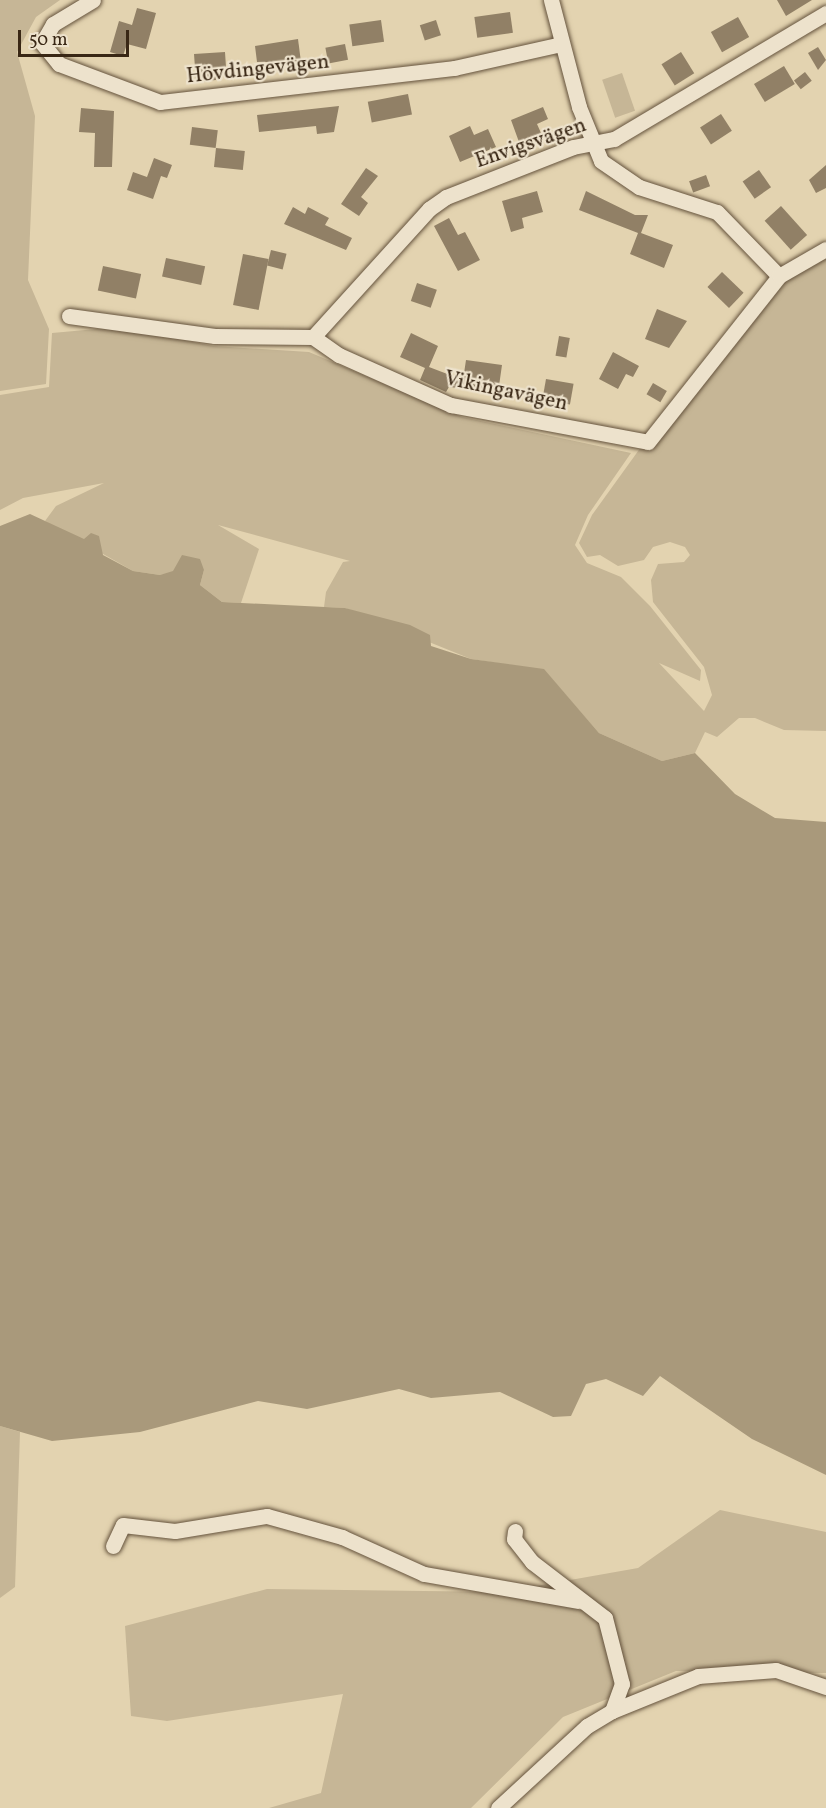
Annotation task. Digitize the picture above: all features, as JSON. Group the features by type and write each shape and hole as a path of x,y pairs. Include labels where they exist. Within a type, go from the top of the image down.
{"street":[{"name":"Hövdingevägen","path":"93,0 53,24 42,43 59,64 160,102 453,68 561,44"},
{"path":"551,0 561,44 592,144 621,179 717,212 734,223 779,276"},
{"name":"Envigsvägen","path":"313,336 429,209 456,193 592,144 614,140 692,97 826,13"},
{"name":"Vikingavägen","path":"313,336 339,355 433,399 648,442 779,276 826,249"},
{"path":"69,316 215,336 313,336"},
{"path":"113,1546 123,1525 175,1531 267,1516 342,1537 423,1574 580,1602"},
{"path":"515,1531 519,1548 580,1602 606,1618 613,1634 622,1684 612,1711"},
{"path":"498,1808 586,1726 612,1711 698,1676 776,1670 803,1675 826,1687"}],"shaded area":[{"path":"0,0 60,0 36,17 17,52 35,116 28,280 49,329 46,384 0,391"},
{"path":"622,73 635,111 615,118 602,80"},
{"path":"826,254 826,731 784,730 755,718 739,718 717,737 705,732 695,753 662,761 599,733 544,670 471,659 345,608 324,607 326,592 343,562 350,561 218,525 259,549 241,603 222,602 200,585 204,570 160,575 133,571 45,521 56,506 104,483 23,498 0,510 0,395 49,387 52,333 119,327 213,346 309,352 462,417 631,453 588,515 575,545 587,563 621,577 650,606 701,670 700,681 659,663 704,711 712,695 704,667 653,602 651,580 658,564 684,562 690,555 685,547 670,542 653,547 644,560 618,566 600,555 587,557 579,543 592,515 641,447 783,274"},
{"path":"30,514 84,539 91,533 99,536 103,555 133,571 160,575 173,571 182,555 200,559 204,570 200,585 222,602 345,608 410,625 430,635 431,646 471,659 544,669 599,733 662,761 695,753 735,794 775,818 826,822 826,1475 752,1439 660,1376 643,1396 606,1379 586,1384 571,1416 553,1417 500,1392 431,1398 399,1389 307,1409 258,1401 140,1432 52,1441 0,1426 0,526"},
{"path":"0,1426 20,1432 15,1587 0,1598"},
{"path":"720,1510 826,1532 826,1673 676,1671 563,1717 471,1808 269,1808 321,1793 343,1694 167,1721 131,1716 125,1626 267,1589 502,1592 638,1568"}],"building":[{"path":"777,0 812,0 786,16"},
{"path":"137,8 156,13 146,49 127,44 123,56 110,52 119,21 132,25"},
{"path":"510,12 513,33 477,38 474,17"},
{"path":"738,17 749,37 722,52 711,32"},
{"path":"381,20 384,42 352,46 349,24"},
{"path":"436,20 441,35 425,40 420,25"},
{"path":"298,39 301,62 257,62 255,46"},
{"path":"345,44 348,60 328,64 325,48"},
{"path":"818,47 826,60 818,70 808,53"},
{"path":"225,52 226,67 215,68 216,80 196,82 194,54"},
{"path":"681,52 694,73 675,85 661,64"},
{"path":"784,66 795,84 765,102 754,84"},
{"path":"805,72 812,81 801,89 794,81"},
{"path":"408,94 412,115 372,122 368,102"},
{"path":"339,106 334,132 317,134 316,126 259,132 257,115"},
{"path":"543,107 548,119 537,124 541,133 519,142 511,120"},
{"path":"81,108 114,111 112,167 94,167 95,133 79,132"},
{"path":"721,114 732,131 711,144 700,128"},
{"path":"470,126 474,135 488,129 496,147 460,162 449,136"},
{"path":"192,127 218,130 216,148 190,145"},
{"path":"216,148 245,151 243,170 214,167"},
{"path":"154,158 172,165 167,178 161,176 153,199 127,190 133,172 147,177"},
{"path":"826,165 826,188 816,193 809,180"},
{"path":"366,168 378,176 361,197 368,203 359,216 341,204"},
{"path":"759,170 771,187 755,199 743,181"},
{"path":"706,175 710,186 693,192 689,181"},
{"path":"537,191 543,212 522,218 524,228 511,232 502,201"},
{"path":"586,191 635,215 648,215 641,233 673,245 664,268 630,254 638,233 579,210"},
{"path":"781,206 807,235 791,250 765,221"},
{"path":"293,207 305,214 308,207 329,218 325,225 352,238 346,250 284,224"},
{"path":"449,218 458,235 465,232 480,260 458,271 434,226"},
{"path":"271,250 287,254 283,269 267,266"},
{"path":"243,254 269,259 259,310 233,305"},
{"path":"166,258 205,266 201,285 162,277"},
{"path":"103,266 141,274 136,299 98,290"},
{"path":"722,272 744,293 729,308 707,287"},
{"path":"417,283 437,290 431,308 411,301"},
{"path":"657,309 687,321 669,348 645,339"},
{"path":"411,333 438,346 429,367 463,380 466,360 502,365 498,393 449,387 446,392 420,380 425,368 400,357"},
{"path":"559,336 570,338 566,358 556,356"},
{"path":"613,352 639,366 633,377 626,374 618,389 599,379"},
{"path":"546,379 574,384 570,405 542,400"},
{"path":"653,383 667,391 660,402 646,394"}]}
